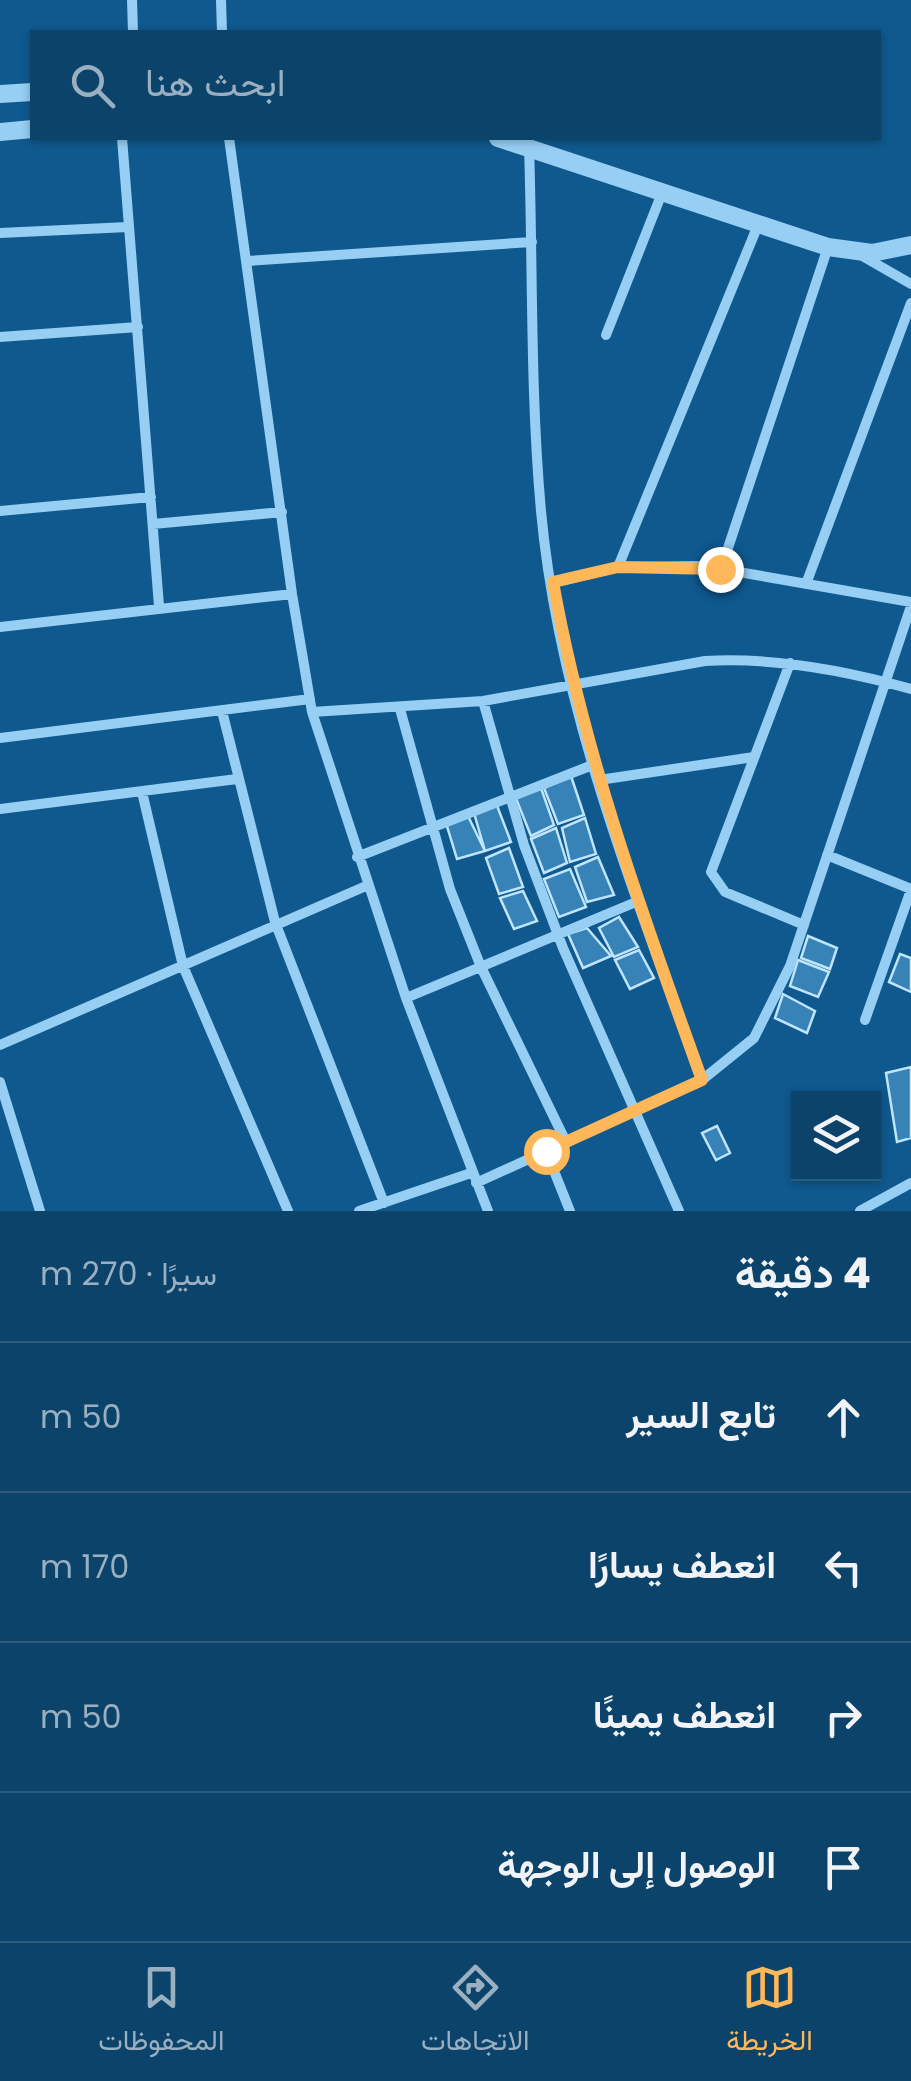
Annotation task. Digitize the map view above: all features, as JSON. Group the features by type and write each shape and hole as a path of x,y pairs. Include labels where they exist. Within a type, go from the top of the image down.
{"street":[{"path":"132,0 134,30"},
{"path":"221,0 222,30"},
{"path":"0,94 30,92"},
{"path":"0,132 30,130"},
{"path":"122,140 159,606"},
{"path":"229,140 311,705 366,886 488,1211"},
{"path":"506,140 828,247 888,252 911,245"},
{"path":"529,146 541,512 572,687 636,902 702,1080"},
{"path":"606,334 662,193"},
{"path":"0,234 128,226"},
{"path":"618,567 758,226"},
{"path":"247,261 532,242"},
{"path":"720,569 828,247"},
{"path":"856,252 911,284"},
{"path":"806,584 911,302"},
{"path":"0,338 138,327"},
{"path":"0,512 151,498"},
{"path":"153,524 282,512"},
{"path":"359,1211 473,1178 546,1151 702,1080 754,1038 790,966 911,604 720,569 618,567 553,582"},
{"path":"0,627 159,606 292,594"},
{"path":"0,738 222,710 311,705 400,708 483,701 706,661 790,663 911,690"},
{"path":"790,663 713,862 713,880 725,892 804,926"},
{"path":"483,701 508,794 558,934 680,1211"},
{"path":"400,708 430,826 482,967 566,1142"},
{"path":"222,710 275,922 390,1204"},
{"path":"599,780 754,757"},
{"path":"357,857 508,794 594,764"},
{"path":"0,809 237,779"},
{"path":"142,792 184,966 288,1211"},
{"path":"827,855 911,889 865,1020"},
{"path":"0,1046 275,922 366,886"},
{"path":"406,998 636,902"},
{"path":"0,1082 40,1211"},
{"path":"546,1151 570,1211"},
{"path":"860,1211 911,1183"}],"building":[{"path":"571,776 584,815 558,824 544,788"},
{"path":"541,788 554,825 531,836 515,796"},
{"path":"496,803 511,842 485,851 474,813"},
{"path":"467,814 485,851 457,859 446,823"},
{"path":"585,818 596,854 570,862 562,828"},
{"path":"556,828 567,863 544,873 531,839"},
{"path":"509,848 523,887 499,894 486,858"},
{"path":"598,857 614,895 587,902 575,867"},
{"path":"570,869 586,907 559,917 544,879"},
{"path":"523,891 537,921 514,929 500,898"},
{"path":"619,917 638,947 614,957 599,928"},
{"path":"587,928 611,956 583,968 568,934"},
{"path":"808,936 837,948 830,969 801,958"},
{"path":"639,950 654,978 630,989 615,960"},
{"path":"900,954 911,958 911,992 889,982"},
{"path":"798,960 829,972 818,997 790,986"},
{"path":"783,994 815,1011 807,1033 775,1018"},
{"path":"911,1067 911,1138 897,1142 886,1073"},
{"path":"717,1126 730,1153 716,1160 702,1133"}],"route":[{"path":"546,1151 702,1080 636,902 599,780 572,687 553,582 618,567 720,569"}]}
